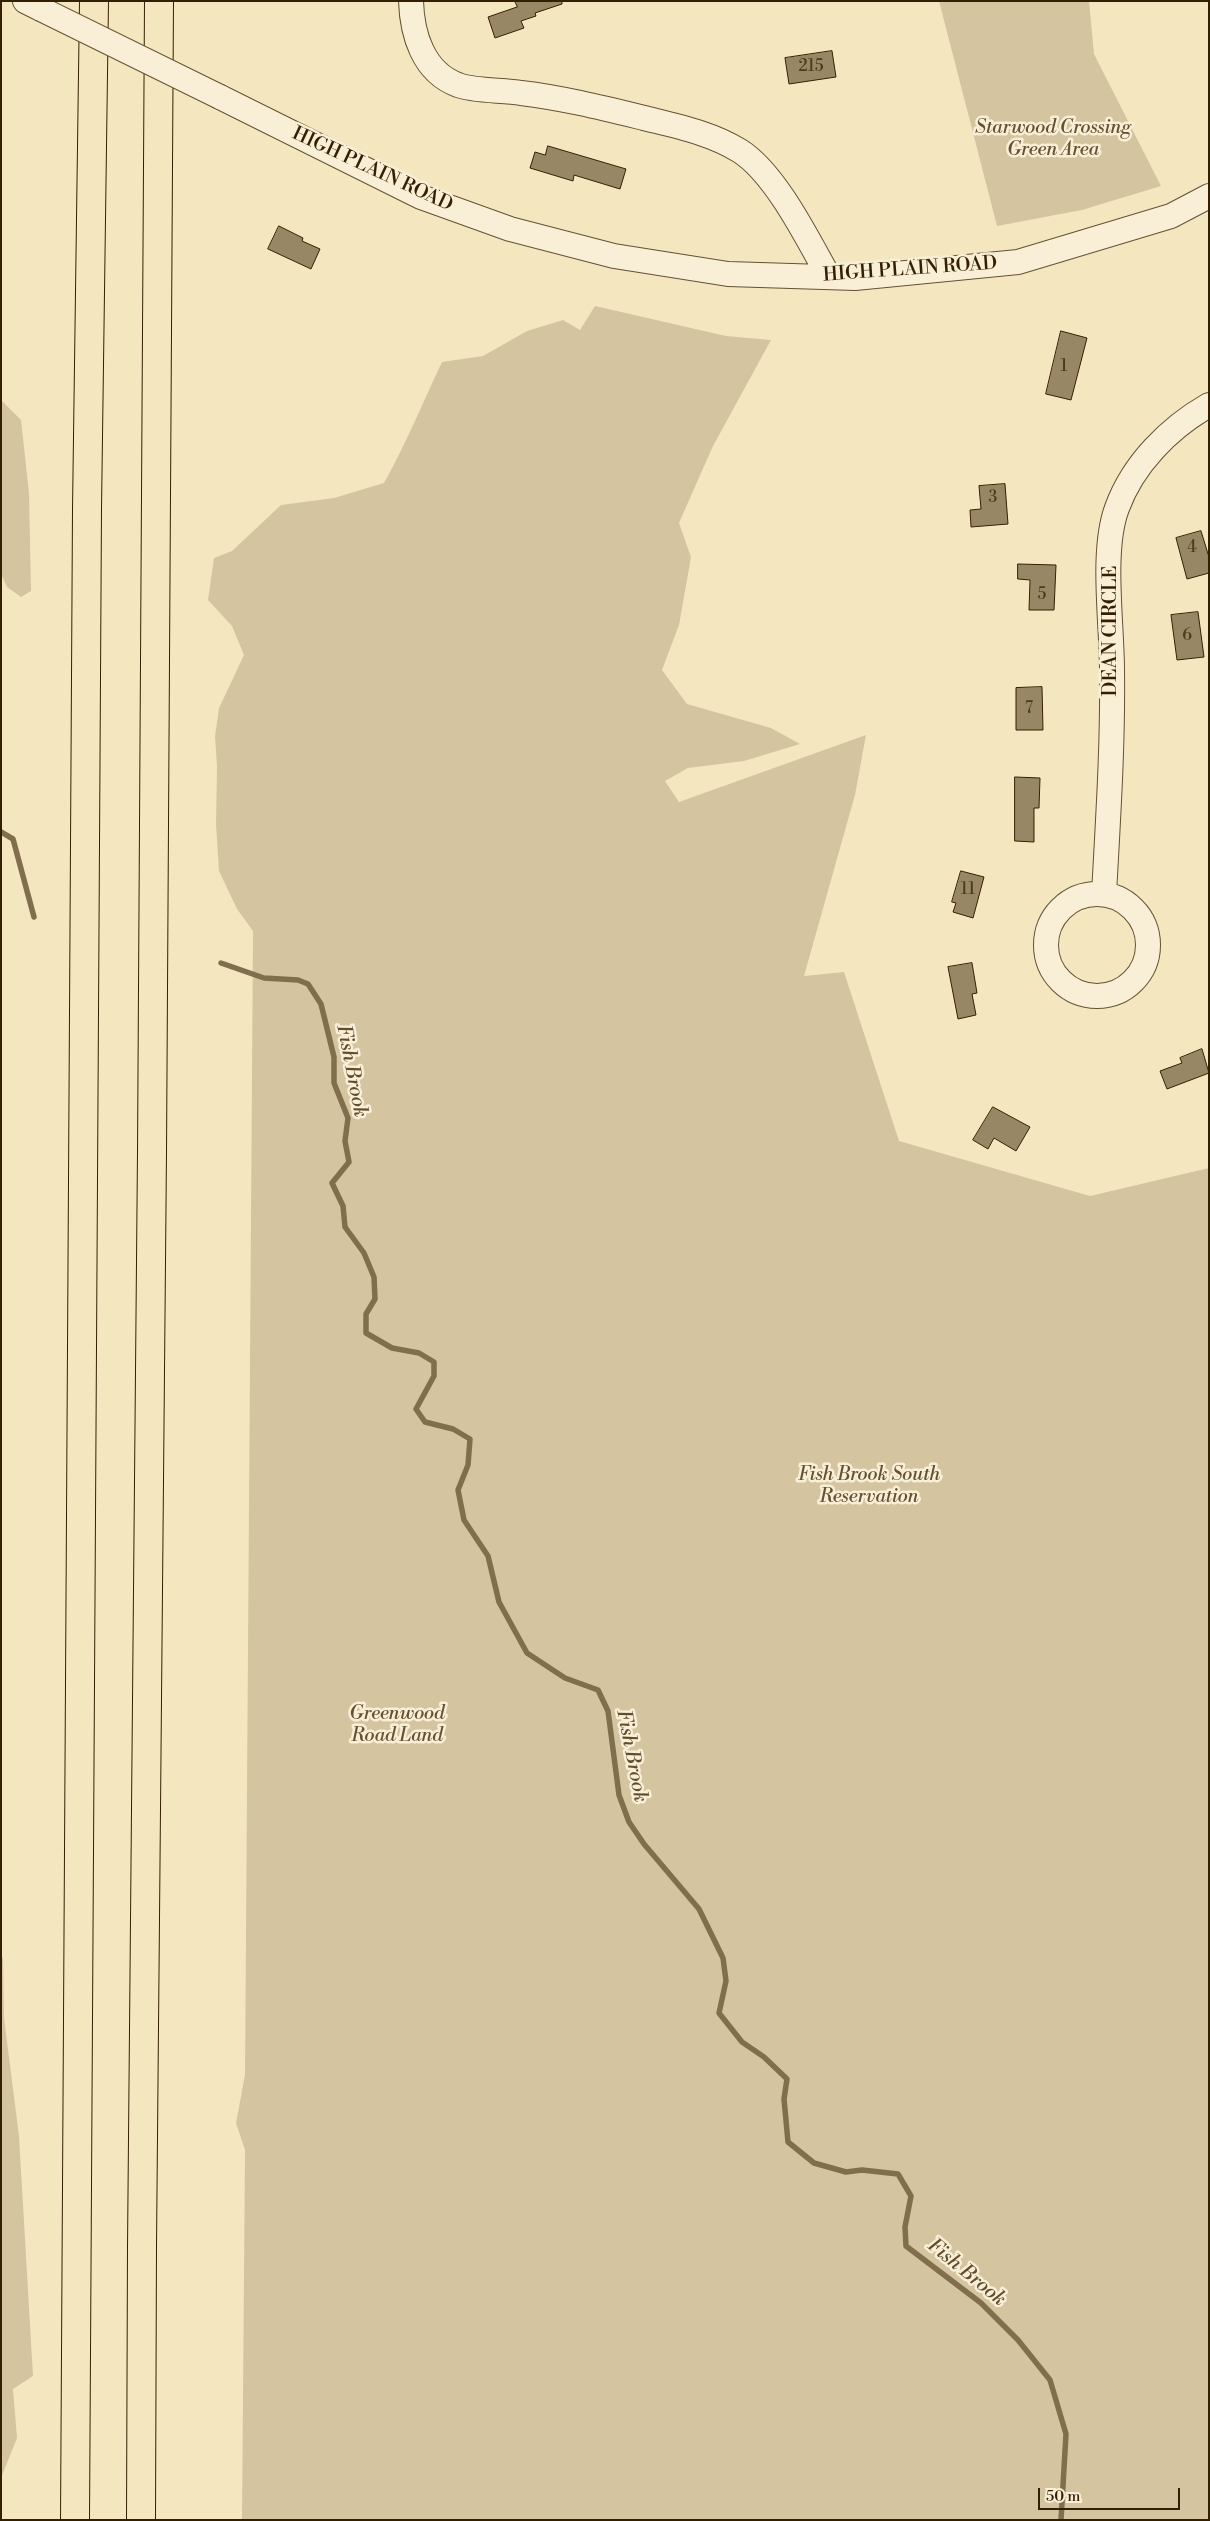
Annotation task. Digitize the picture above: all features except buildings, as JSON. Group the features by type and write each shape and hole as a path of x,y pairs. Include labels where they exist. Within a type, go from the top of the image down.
{"highway":[{"path":"141,2520 159,1"},
{"path":"75,2520 87,509 93,9"}],"street":[{"path":"411,1 412,23 425,59 440,74 458,85 523,93 586,104 686,129 719,140 742,152 769,180 799,224 829,277"},
{"name":"HIGH PLAIN ROAD","path":"33,5 421,197 510,229 614,256 728,274 855,278 1018,262 1171,216 1209,196"},
{"name":"DEAN CIRCLE","path":"1104,894 1110,784 1112,671 1110,564 1116,509 1140,465 1161,440 1209,406"},
{"path":"1104,894 1126,902 1142,920 1147,936 1147,954 1138,976 1119,990 1108,994 1085,994 1065,984 1052,967 1048,957 1047,935 1056,915 1068,904 1082,896 1104,894"}],"green space":[{"name":"Starwood Crossing Green Area","path":"939,1 1089,1 1094,54 1161,186 1082,210 997,226"},
{"name":"Fish Brook South Reservation","path":"595,306 726,336 771,340 713,446 679,523 691,557 679,625 662,670 687,704 771,728 800,744 744,761 688,768 665,781 679,802 866,735 855,795 804,976 844,972 899,1141 1090,1196 1209,1168 1209,2520 242,2520 245,2150 236,2123 245,2075 253,931 237,909 219,871 216,824 217,767 215,736 219,708 244,655 232,626 208,600 214,558 232,551 281,505 334,498 384,483 442,362 483,356 527,331 563,320 580,330"},
{"path":"1,400 21,420 29,493 31,591 21,597 7,587 1,574"},
{"path":"1,1952 3,1959 4,2018 19,2136 33,2376 13,2389 17,2438 1,2478"}],"waterway":[{"name":"Fish Brook","path":"1,832 13,839 34,917"},
{"name":"Fish Brook","path":"221,963 264,978 298,980 308,984 321,1004 334,1057 334,1083 348,1118 345,1141 349,1162 332,1183 343,1206 345,1227 364,1253 374,1277 375,1299 366,1314 366,1333 392,1348 419,1353 434,1362 434,1376 416,1409 425,1422 453,1429 470,1439 468,1465 458,1490 464,1520 488,1556 499,1602 527,1653 565,1678 598,1690 608,1711 619,1795 629,1822 644,1844 699,1909 723,1958 726,1981 719,2013 742,2042 764,2057 787,2079 784,2099 788,2142 814,2163 846,2172 862,2170 898,2174 911,2196 905,2227 906,2246 981,2303 1018,2340 1050,2380 1066,2434 1061,2520"}],"park label":[{"name":"Greenwood Road Land","path":"397,1725"}]}
